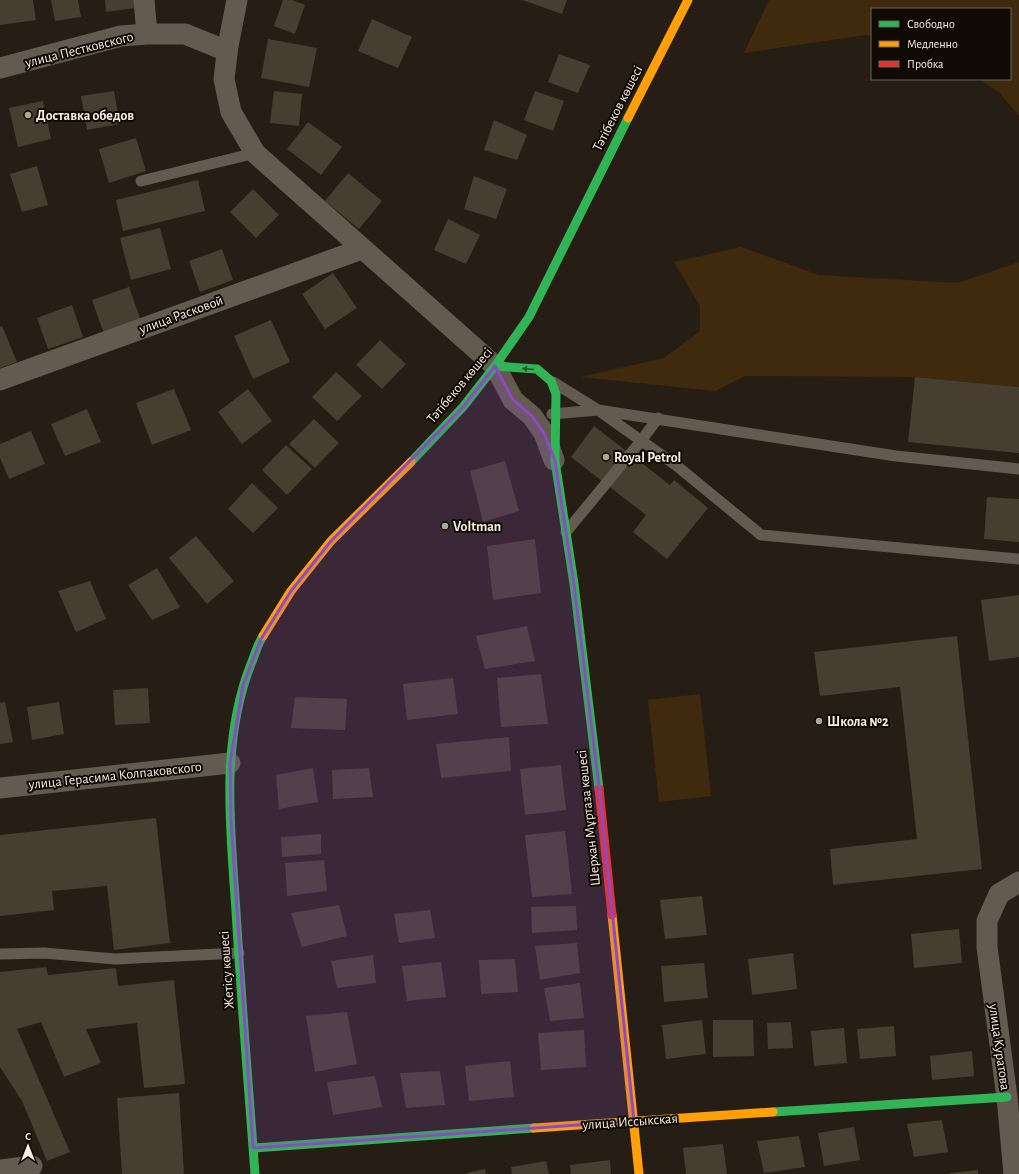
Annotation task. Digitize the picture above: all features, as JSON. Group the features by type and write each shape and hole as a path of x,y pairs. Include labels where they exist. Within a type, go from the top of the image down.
{"street":[{"path":"144,0 147,34"},
{"path":"237,0 227,51 224,78 231,112 255,153 495,366 513,400 532,416 544,433 555,461"},
{"name":"Тәтібеков көшесі","path":"230,763 234,725 243,684 261,639 291,591 331,540 463,407 495,366 528,317 688,0"},
{"name":"улица Пестковского","path":"0,68 121,36 147,34 185,34 227,51"},
{"name":"улица Расковой","path":"0,380 362,249"},
{"path":"495,366 537,369 551,381"},
{"name":"Шерхан Мұртаза көшесі","path":"551,381 556,394 555,461 574,584 600,794 639,1174"},
{"name":"улица Герасима Колпаковского","path":"0,788 230,763"},
{"name":"Жетісу көшесі","path":"230,763 231,820 239,953 255,1174"},
{"name":"улица Куратова","path":"1014,1174 1006,1097 989,968 987,921 999,894 1019,882"},
{"name":"улица Иссыкская","path":"253,1148 1006,1097"},
{"path":"0,1170 32,1166"}],"lane":[{"path":"140,181 255,153"},
{"path":"551,381 598,410 677,466 761,535 1019,560"},
{"path":"532,416 598,410 658,418 896,456 1019,469"},
{"path":"566,532 641,441 658,418"},
{"path":"0,954 44,953 115,959 239,953"}],"highlighted area":[{"path":"495,366 513,400 532,416 544,433 555,461 574,584 600,794 634,1121 253,1148 231,820 230,763 243,685 261,639 291,591 331,541 463,407"}],"shaded area":[{"path":"769,0 1019,0 1019,116 999,92 981,80 1011,80 1011,8 871,8 871,37 865,35 744,53"},
{"path":"741,247 819,275 958,283 1019,262 1019,387 915,377 745,376 715,391 581,377 664,358 700,331 700,306 674,262"},
{"path":"700,694 711,796 659,802 648,700"}],"building":[{"path":"0,0 33,0 36,20 0,25"},
{"path":"51,0 78,0 81,17 55,21"},
{"path":"105,0 134,0 135,8 106,12"},
{"path":"283,0 292,0 305,5 295,34 274,26"},
{"path":"522,0 567,0 562,14"},
{"path":"372,19 412,37 398,68 358,51"},
{"path":"268,39 317,48 309,87 261,78"},
{"path":"559,54 590,65 578,93 548,82"},
{"path":"114,91 120,124 87,130 81,96"},
{"path":"274,91 302,94 299,126 270,123"},
{"path":"535,91 564,101 553,131 524,120"},
{"path":"43,101 51,139 18,147 9,108"},
{"path":"494,120 527,135 517,160 484,150"},
{"path":"308,122 342,147 321,175 287,149"},
{"path":"136,138 146,171 109,183 99,149"},
{"path":"37,166 48,205 22,212 10,174"},
{"path":"348,173 382,201 359,229 325,201"},
{"path":"474,176 507,189 496,219 464,209"},
{"path":"198,180 205,211 123,231 116,200"},
{"path":"253,189 279,215 256,238 230,212"},
{"path":"448,219 480,235 466,264 434,250"},
{"path":"160,228 171,269 131,280 120,238"},
{"path":"222,249 233,280 200,292 189,261"},
{"path":"333,273 357,308 325,329 302,294"},
{"path":"129,287 141,321 104,334 92,300"},
{"path":"72,305 83,337 48,349 37,318"},
{"path":"271,320 290,362 253,379 234,336"},
{"path":"2,326 17,362 0,368 0,327"},
{"path":"380,340 406,364 382,389 356,365"},
{"path":"336,372 362,396 337,421 312,397"},
{"path":"915,377 1019,387 1019,453 908,442"},
{"path":"174,389 191,430 152,445 136,403"},
{"path":"248,389 272,421 242,444 218,412"},
{"path":"87,409 101,442 65,456 51,424"},
{"path":"314,419 339,443 315,468 289,444"},
{"path":"594,426 670,485 674,480 708,508 667,559 633,532 646,515 571,457"},
{"path":"31,431 45,464 9,479 0,458 0,444"},
{"path":"286,445 312,469 287,495 262,470"},
{"path":"505,461 519,511 483,522 470,471"},
{"path":"252,483 278,508 253,533 228,509"},
{"path":"987,497 1019,499 1019,542 984,539"},
{"path":"196,536 234,581 207,604 169,558"},
{"path":"535,539 541,593 493,600 487,546"},
{"path":"157,568 180,607 152,620 128,585"},
{"path":"90,581 106,619 76,632 58,591"},
{"path":"1019,595 1019,657 989,661 981,600"},
{"path":"527,626 535,661 485,669 476,636"},
{"name":"Школа №2","path":"957,636 982,869 833,885 830,849 917,839 900,687 820,696 814,652"},
{"path":"541,674 548,724 501,727 497,678"},
{"path":"453,678 458,714 407,720 403,684"},
{"path":"148,688 150,723 115,725 113,690"},
{"path":"295,697 347,699 345,730 291,728"},
{"path":"5,702 13,742 0,744 0,703"},
{"path":"59,702 64,734 32,740 27,707"},
{"path":"509,737 511,771 441,778 436,744"},
{"path":"561,765 566,810 525,815 520,769"},
{"path":"313,768 318,802 279,809 276,775"},
{"path":"369,768 373,797 333,799 332,770"},
{"path":"156,818 170,943 114,950 107,886 52,891 54,910 0,916 0,835"},
{"path":"565,831 572,894 532,897 525,835"},
{"path":"321,834 321,854 282,857 281,837"},
{"path":"324,860 327,891 287,896 285,863"},
{"path":"702,896 707,935 665,939 660,900"},
{"path":"339,905 347,936 302,947 291,913"},
{"path":"576,906 577,930 532,933 531,907"},
{"path":"430,910 435,938 399,943 394,914"},
{"path":"959,929 962,963 914,968 911,934"},
{"path":"577,943 580,973 540,980 535,946"},
{"path":"793,953 797,989 752,995 748,959"},
{"path":"373,955 376,983 337,988 331,961"},
{"path":"515,959 518,992 481,994 479,960"},
{"path":"441,962 446,997 407,1001 402,966"},
{"path":"704,963 708,998 664,1002 661,966"},
{"path":"46,967 48,975 116,968 118,986 174,980 185,1084 144,1088 137,1023 86,1029 101,1063 64,1077 41,1022 17,1029 70,1152 47,1161 22,1101 0,1067 0,972"},
{"path":"580,983 584,1018 550,1021 544,988"},
{"path":"347,1012 357,1064 315,1072 306,1016"},
{"path":"702,1020 706,1054 666,1059 662,1025"},
{"path":"713,1020 753,1020 754,1056 713,1057"},
{"path":"791,1022 793,1048 768,1049 767,1023"},
{"path":"894,1026 896,1056 860,1059 857,1029"},
{"path":"844,1028 847,1063 814,1066 811,1031"},
{"path":"584,1030 586,1067 541,1070 538,1033"},
{"path":"972,1051 974,1076 932,1080 930,1056"},
{"path":"510,1061 514,1097 469,1101 465,1066"},
{"path":"440,1071 445,1105 406,1108 400,1073"},
{"path":"375,1076 382,1107 333,1115 327,1082"},
{"path":"179,1093 184,1174 122,1174 117,1098"},
{"path":"942,1120 948,1152 914,1157 907,1124"},
{"path":"854,1127 860,1160 824,1166 818,1133"},
{"path":"799,1136 805,1167 764,1173 757,1141"},
{"path":"723,1144 727,1174 686,1174 683,1148"},
{"path":"610,1160 611,1174 571,1174 570,1165"},
{"path":"546,1161 549,1174 512,1174 511,1167"},
{"path":"485,1169 486,1174 467,1174 467,1173"},
{"path":"978,1170 978,1174 950,1174 950,1173"}],"traffic: fast":[{"path":"411,462 463,407 495,366 529,317 628,118"},
{"path":"495,366 537,369 551,381 556,394 555,461 574,584 599,789"},
{"path":"255,1174 232,861 230,794 234,728 241,696 251,664 263,636"},
{"path":"773,1112 1007,1097"},
{"path":"253,1148 534,1128"}],"traffic: slow":[{"path":"628,118 688,0"},
{"path":"263,636 291,591 331,541 411,462"},
{"path":"612,915 639,1174"},
{"path":"534,1128 773,1112"}],"traffic: jam":[{"path":"599,789 612,915"}],"place":[{"name":"Доставка обедов","path":"28,115"},
{"name":"Royal Petrol","path":"606,457"},
{"name":"Voltman","path":"445,526"},
{"name":"Школа №2","path":"819,721"}]}
